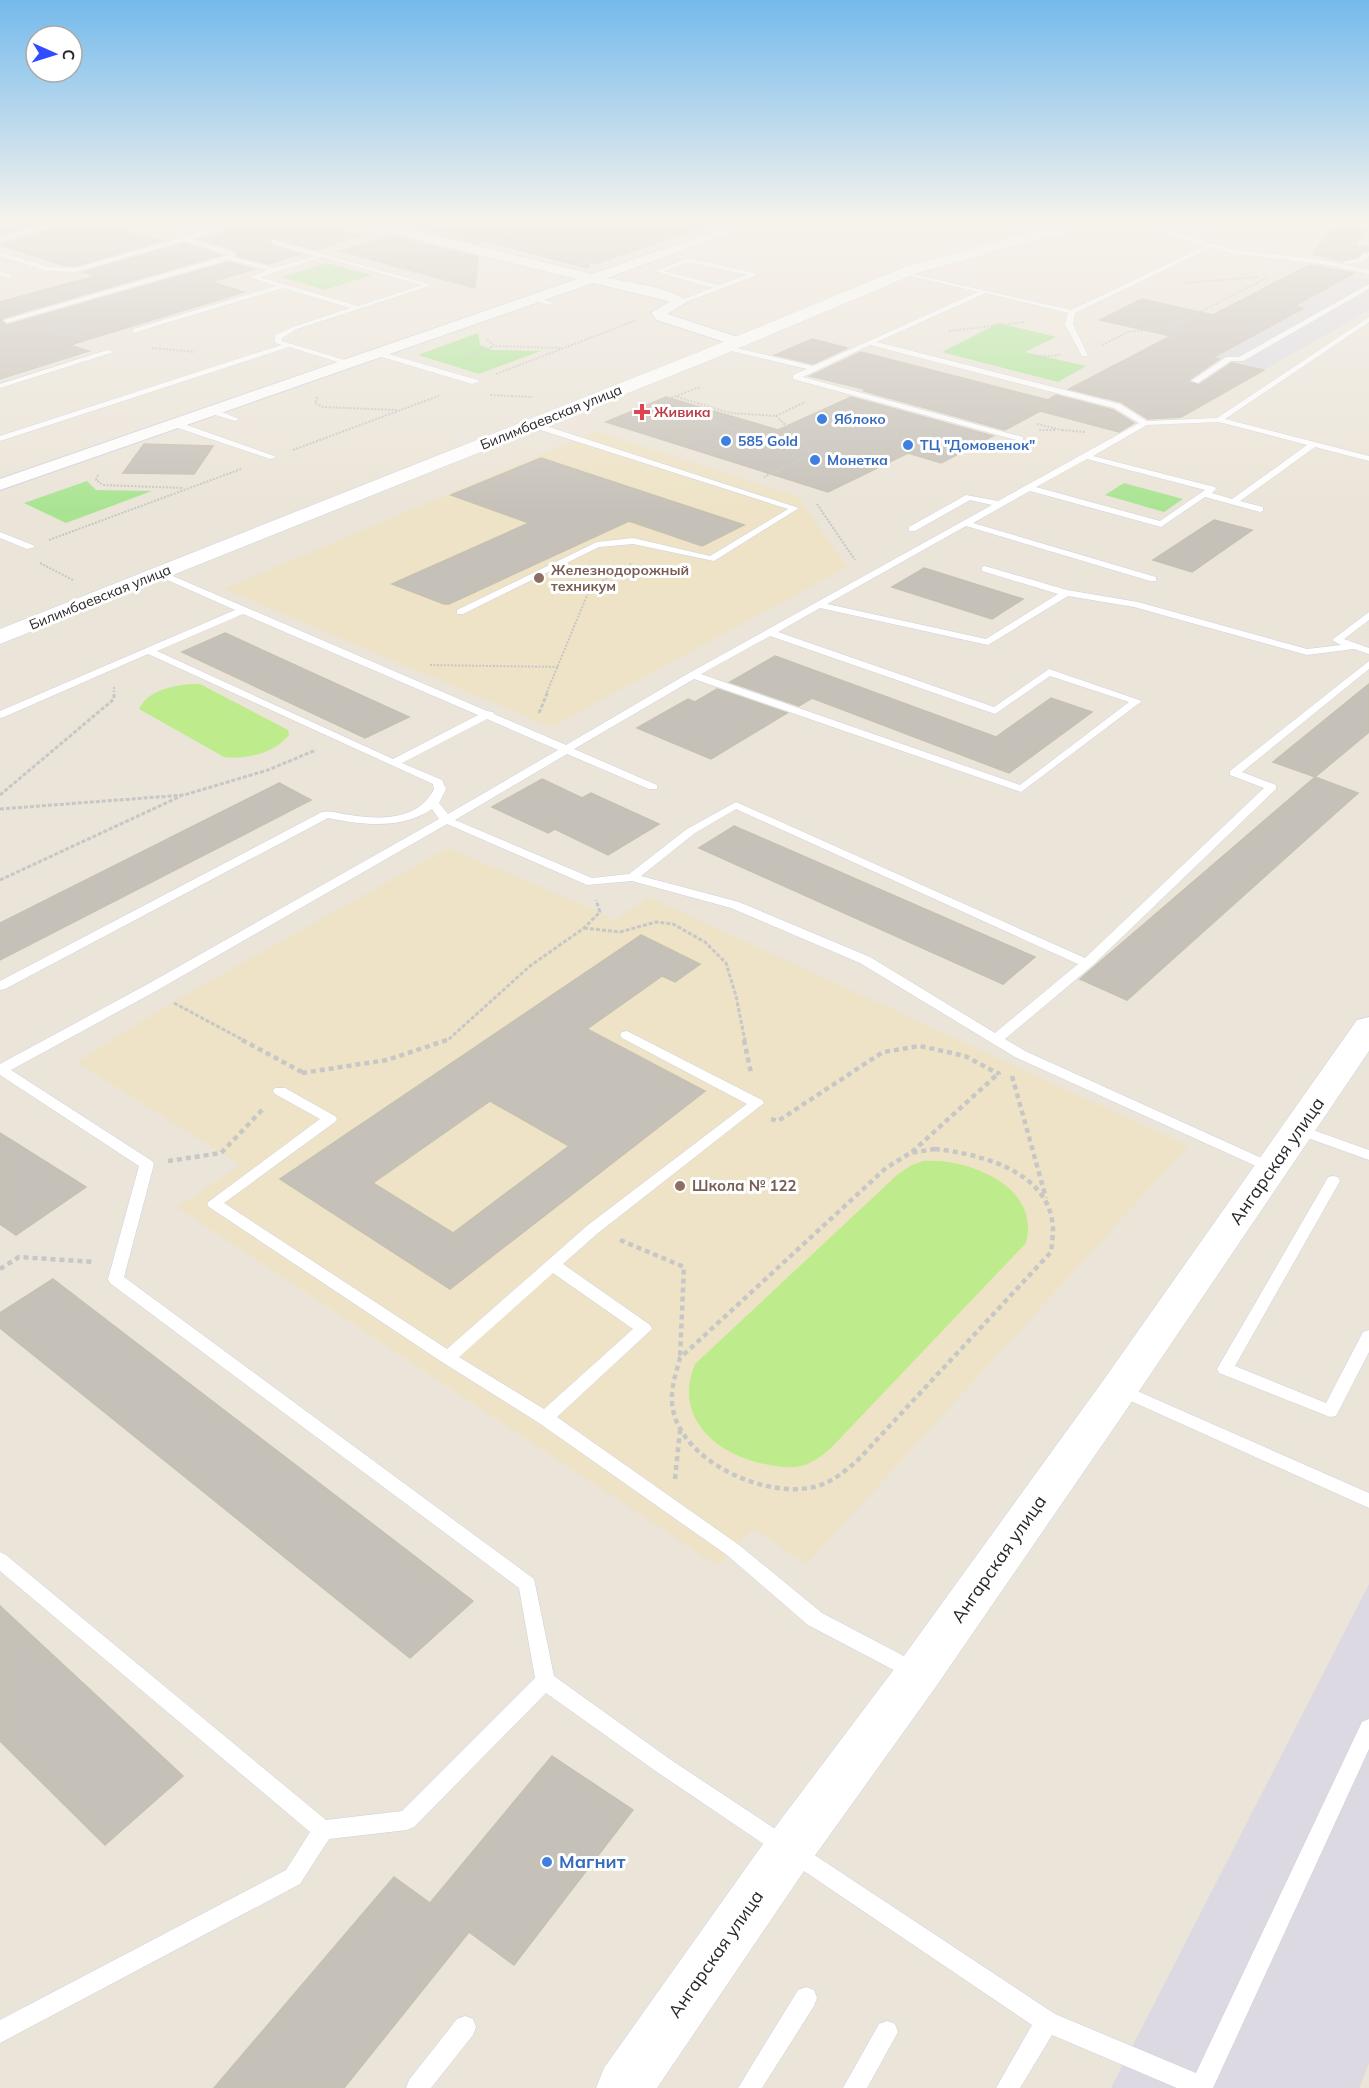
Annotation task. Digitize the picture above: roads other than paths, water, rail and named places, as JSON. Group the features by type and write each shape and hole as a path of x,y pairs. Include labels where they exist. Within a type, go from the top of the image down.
{"main road":[{"name":"Билимбаевская улица","path":"0,638 799,316"},
{"name":"Ангарская улица","path":"624,2088 788,1851 918,1674 1119,1389 1369,1027"}],"street":[{"path":"0,484 378,353 493,316"},
{"path":"663,316 672,322 732,344"}],"lane":[{"path":"6,321 22,316"},
{"path":"136,331 183,316"},
{"path":"332,316 284,332 278,337 279,342 348,364"},
{"path":"929,316 796,377 1020,439"},
{"path":"1071,316 1069,324 1085,354"},
{"path":"1195,381 1229,359 1240,359 1315,316"},
{"path":"1219,420 1369,319"},
{"path":"870,343 1117,406 1145,423"},
{"path":"732,344 814,368"},
{"path":"0,439 289,345"},
{"path":"0,386 110,352"},
{"path":"378,353 476,382"},
{"path":"212,411 235,419"},
{"path":"1369,459 1219,420 1145,423 693,675 446,820 150,988 0,1069 147,1164 117,1280 528,1584 545,1681 788,1851 1047,2022 1201,2087 1369,1728"},
{"path":"175,424 273,457"},
{"path":"460,612 597,545 633,541 711,559 795,508 534,425"},
{"path":"1233,502 1313,445"},
{"path":"1029,488 1161,524 1212,489 1085,456"},
{"path":"1204,494 1260,509"},
{"path":"912,529 969,496 999,504"},
{"path":"966,523 1153,579"},
{"path":"0,535 30,547"},
{"path":"985,569 1065,593 1135,604 1307,652 1355,646"},
{"path":"159,573 653,787"},
{"path":"818,605 988,642 1065,593"},
{"path":"0,715 243,610"},
{"path":"1369,615 1337,640 1369,651"},
{"path":"693,675 1021,789 1137,701 1049,672 995,711 769,632"},
{"path":"0,986 326,814 351,820 381,821 410,816 433,803 440,789 438,782 148,651"},
{"path":"996,1039 1087,963 1272,787 1234,773 1369,664"},
{"path":"393,763 489,714"},
{"path":"433,803 446,820 591,882 632,877 735,905 865,960 1020,1054 1272,1168"},
{"path":"632,877 691,831 736,805 1087,963"},
{"path":"448,1358 593,1228 751,1108 627,1035"},
{"path":"280,1091 330,1119 214,1203 448,1358 545,1418 733,1550 816,1619 918,1674"},
{"path":"1299,1130 1369,1155"},
{"path":"1333,1181 1225,1369 1330,1411 1369,1336"},
{"path":"545,1418 644,1329 553,1265"},
{"path":"1119,1389 1369,1501"},
{"path":"0,1560 323,1830 407,1820 545,1681"},
{"path":"0,2032 293,1877 323,1830"},
{"path":"749,2088 806,1998"},
{"path":"1007,2088 1047,2022"},
{"path":"417,2088 465,2027"},
{"path":"854,2088 888,2032"}],"place":[{"name":"Живика","path":"642,412"},
{"name":"Яблоко","path":"822,419"},
{"name":"585 Gold","path":"726,441"},
{"name":"ТЦ \"Домовенок\"","path":"908,445"},
{"name":"Монетка","path":"815,460"},
{"name":"Железнодорожный техникум","path":"539,578"},
{"name":"Школа № 122","path":"680,1186"},
{"name":"Магнит","path":"547,1862"}]}
